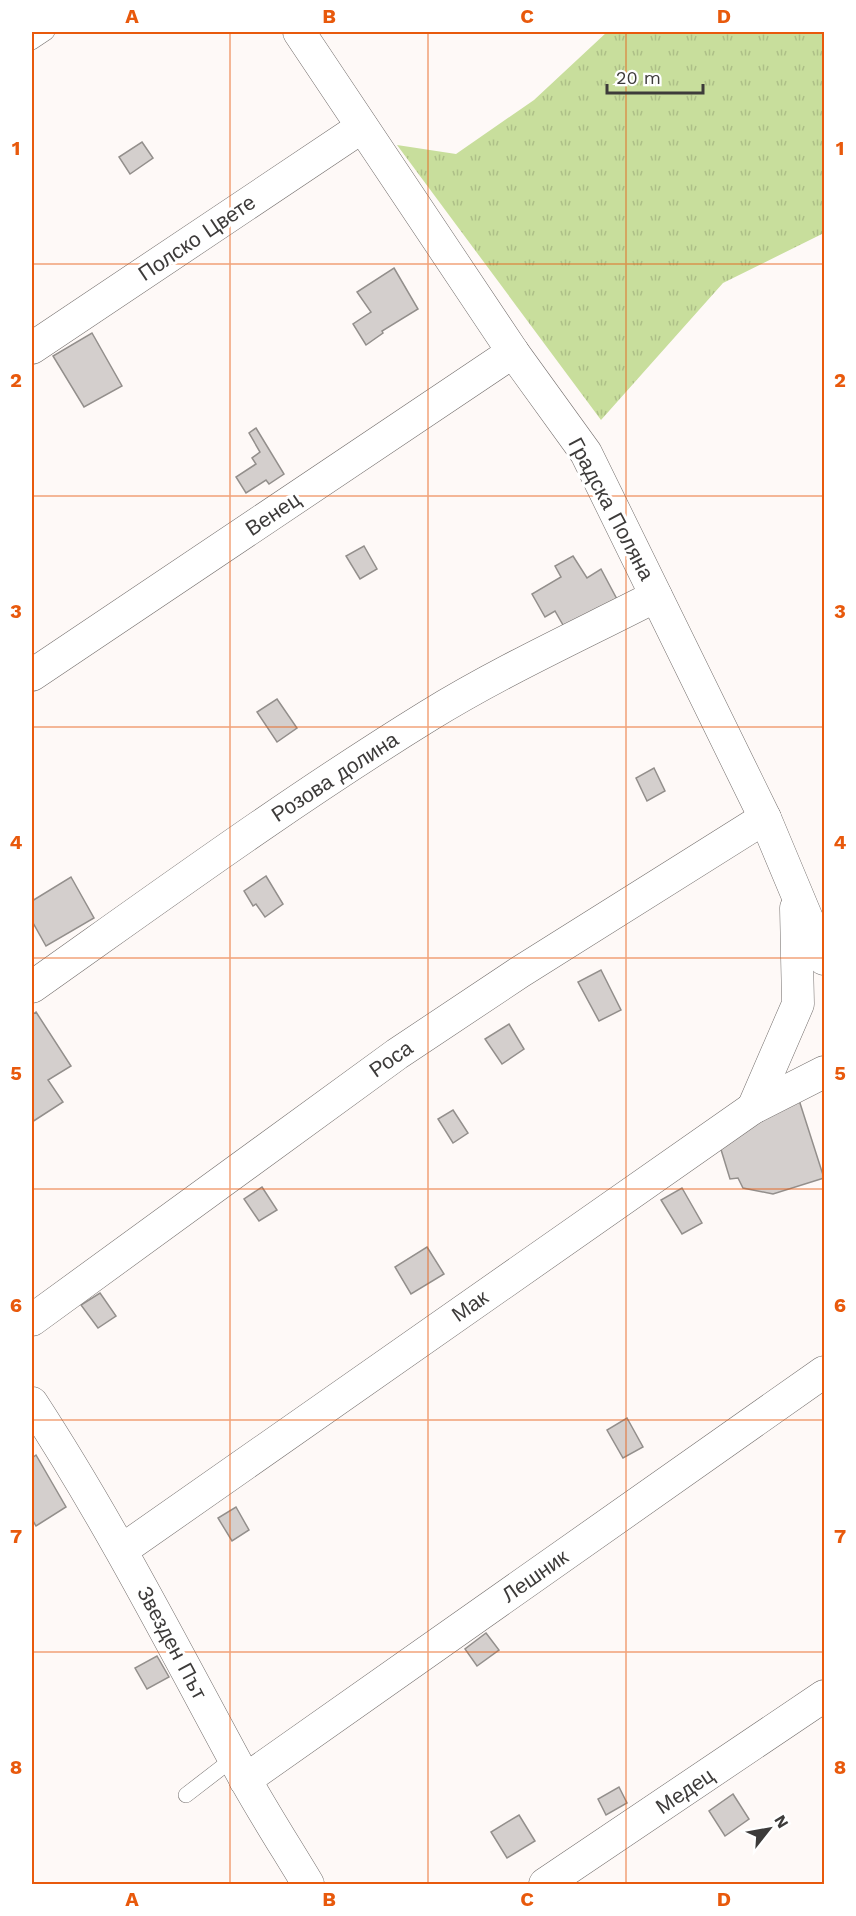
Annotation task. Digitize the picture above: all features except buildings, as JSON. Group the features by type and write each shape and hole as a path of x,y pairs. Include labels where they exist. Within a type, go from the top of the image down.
{"street":[{"name":"Градска Поляна","path":"298,32 513,352 586,453 765,818 825,959"},
{"name":"Полско Цвете","path":"32,348 362,127"},
{"name":"Венец","path":"32,675 513,352"},
{"name":"Розова долина","path":"32,987 272,819 429,716 519,666 656,596"},
{"name":"Роса","path":"32,1320 397,1054 520,972 765,818"},
{"path":"753,1108 798,1004 796,888"},
{"name":"Мак","path":"122,1550 753,1108 825,1072"},
{"name":"Лешник","path":"240,1769 825,1372"},
{"name":"Звезден Път","path":"32,1403 68,1458 122,1550 240,1769 308,1884"},
{"name":"Медец","path":"545,1884 825,1696"}],"lane":[{"path":"32,42 47,32"},
{"path":"186,1795 240,1769"}],"green space":[{"path":"607,32 824,32 824,233 723,283 601,420 397,145 456,154 534,100"}]}
